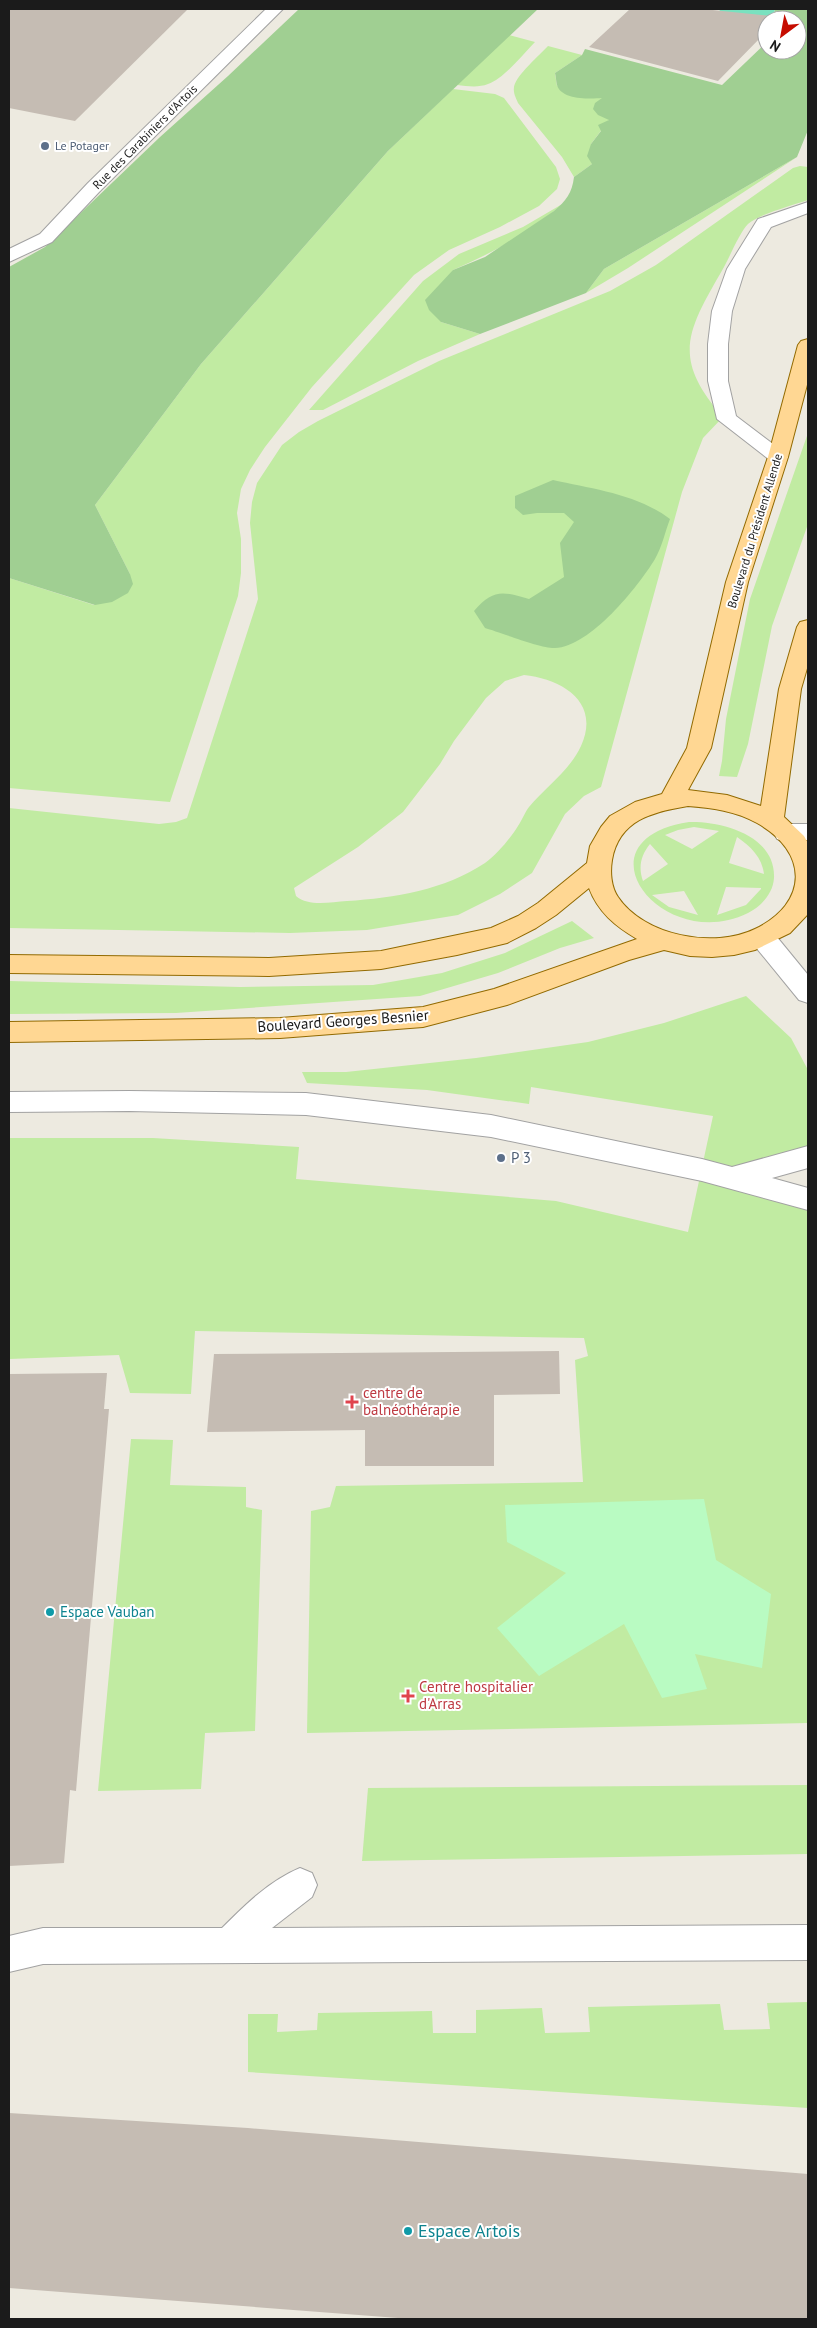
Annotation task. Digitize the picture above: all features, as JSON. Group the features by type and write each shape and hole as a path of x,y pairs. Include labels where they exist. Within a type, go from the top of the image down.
{"main road":[{"name":"Boulevard du Président Allende","path":"672,800 699,748 737,582 778,457 808,345"},
{"path":"788,829 741,806 724,801 688,798 653,804 635,811 621,821 609,832 601,846 598,876 603,893 613,908 646,933 692,947 717,948 741,945 763,938 784,926 799,910 807,892 808,880 802,855 788,829 790,690 808,627"},
{"path":"9,964 269,967 381,960 457,946 498,936 527,922 547,909 599,866"},
{"name":"Boulevard Georges Besnier","path":"9,1032 280,1028 423,1017 498,998 622,953 665,940"}],"street":[{"name":"Rue des Carabiniers d'Artois","path":"9,256 46,238 94,187 275,9"},
{"path":"778,457 727,419 718,381 718,344 722,311 736,269 764,223 808,208"},
{"path":"763,938 808,993"},
{"path":"9,1102 129,1101 306,1104 491,1126 702,1170 808,1199"},
{"path":"732,1179 808,1157"},
{"path":"230,1944 266,1908 300,1885"},
{"path":"9,1954 43,1946 808,1943"}],"green space":[{"path":"299,9 538,9 388,151 201,364 95,505 130,574 133,584 128,593 112,602 95,605 9,578 9,267 45,247 160,137"},
{"path":"720,9 775,9 757,10 757,36 746,35 716,26"},
{"path":"808,9 808,130 797,157 604,269 586,293 480,334 441,322 429,310 425,300 453,270 485,257 554,211 568,196 574,177 592,164 587,156 591,144 601,131 598,125 609,120 598,115 593,109 595,103 602,98 576,98 564,94 557,85 555,73 582,55 585,49 722,85 757,52 757,60 807,60 807,10 775,10"},
{"path":"509,35 535,42 507,72 494,81 480,86 457,85"},
{"path":"548,46 582,55 555,73 557,86 603,98 609,120 591,144 592,164 574,177 562,157 518,103 514,93 514,87 519,77"},
{"path":"453,89 495,94 504,98 556,167 560,179 557,189 539,206 500,227 449,250 414,275 312,387 265,447 250,470 241,489 237,513 241,539 241,573 238,596 170,802 9,788 9,578 94,605 130,574 95,505 201,364 388,151"},
{"path":"797,157 628,268 586,293 604,269"},
{"path":"800,166 808,167 808,200 768,213 753,220 745,227 711,289 694,326 690,343 691,360 696,377 706,396 723,417 703,438 682,492 601,787 584,796 565,814 532,873 500,894 458,915 367,930 290,933 9,928 9,808 159,824 176,822 187,818 258,599 250,523 252,502 257,483 282,445 318,421 439,361 610,291 656,265 793,168","holes":["524,675 538,677 564,688 574,696 582,705 586,717 586,730 581,746 571,763 529,807 511,836 494,855 485,863 453,880 401,895 320,903 307,902 296,896 294,888 358,847 403,812 440,764 454,741 486,698 505,681"]},
{"path":"564,203 512,241 453,270 441,322 480,334 418,361 323,410 309,410 423,281 459,254 523,227"},
{"path":"808,433 808,524 772,626 748,744 737,777 719,776 726,719 750,599"},
{"path":"553,480 629,498 670,519 655,559 637,585 612,614 583,638 569,645 549,648 485,628 474,611 493,595 505,593 529,599 564,577 560,543 574,522 564,513 523,515 515,508 515,496"},
{"path":"689,822 702,822 730,828 744,834 756,841 766,851 772,863 774,878 769,894 762,903 748,913 716,922 686,919 661,907 643,890 634,870 637,850 655,833","holes":["694,827 719,831 692,849 665,835","737,837 758,857 764,874 729,863","650,844 668,864 643,881 641,866","726,887 761,888 746,905 717,915","684,891 698,915 669,907 652,895"]},
{"path":"572,921 594,938 560,948 498,973 420,996 176,1013 9,1014 9,981 240,987 373,985 442,973 505,953"},
{"path":"746,996 791,1038 808,1070 808,1157 733,1179 808,1199 808,1723 307,1733 311,1511 330,1507 336,1486 583,1482 575,1360 588,1356 584,1338 195,1331 191,1394 130,1393 119,1355 9,1359 9,1138 153,1138 299,1147 296,1179 556,1201 688,1232 713,1116 531,1087 529,1104 427,1090 307,1083 302,1072 346,1072 476,1058 588,1042 664,1023"},
{"path":"131,1439 173,1440 170,1485 246,1487 246,1507 262,1510 255,1731 205,1733 201,1789 98,1791"},
{"path":"704,1499 716,1560 771,1594 762,1668 695,1654 707,1689 662,1698 624,1624 539,1676 497,1628 566,1573 507,1542 505,1505"},
{"path":"808,1785 808,1854 362,1861 368,1788"},
{"path":"808,2002 808,2108 248,2072 248,2014 278,2014 277,2032 317,2030 318,2013 432,2011 433,2033 476,2033 476,2010 542,2008 545,2033 590,2032 588,2007 720,2004 724,2030 770,2029 767,2003"}],"building":[{"path":"9,9 188,9 75,121 9,108"},
{"path":"630,9 703,9 757,15 757,41 718,81 589,47"},
{"name":"centre de balnéothérapie","path":"559,1351 560,1394 494,1395 494,1466 365,1466 365,1430 207,1432 214,1354"},
{"name":"Espace Vauban","path":"107,1373 104,1409 109,1409 76,1791 70,1790 64,1863 9,1866 9,1374"},
{"name":"Espace Artois","path":"9,2113 248,2128 808,2174 808,2319 411,2319 9,2288"}],"place":[{"name":"Le Potager","path":"45,146"},
{"name":"P 3","path":"501,1158"},
{"name":"centre de balnéothérapie","path":"352,1402"},
{"name":"Espace Vauban","path":"50,1612"},
{"name":"Centre hospitalier d'Arras","path":"408,1696"},
{"name":"Espace Artois","path":"408,2231"}]}
